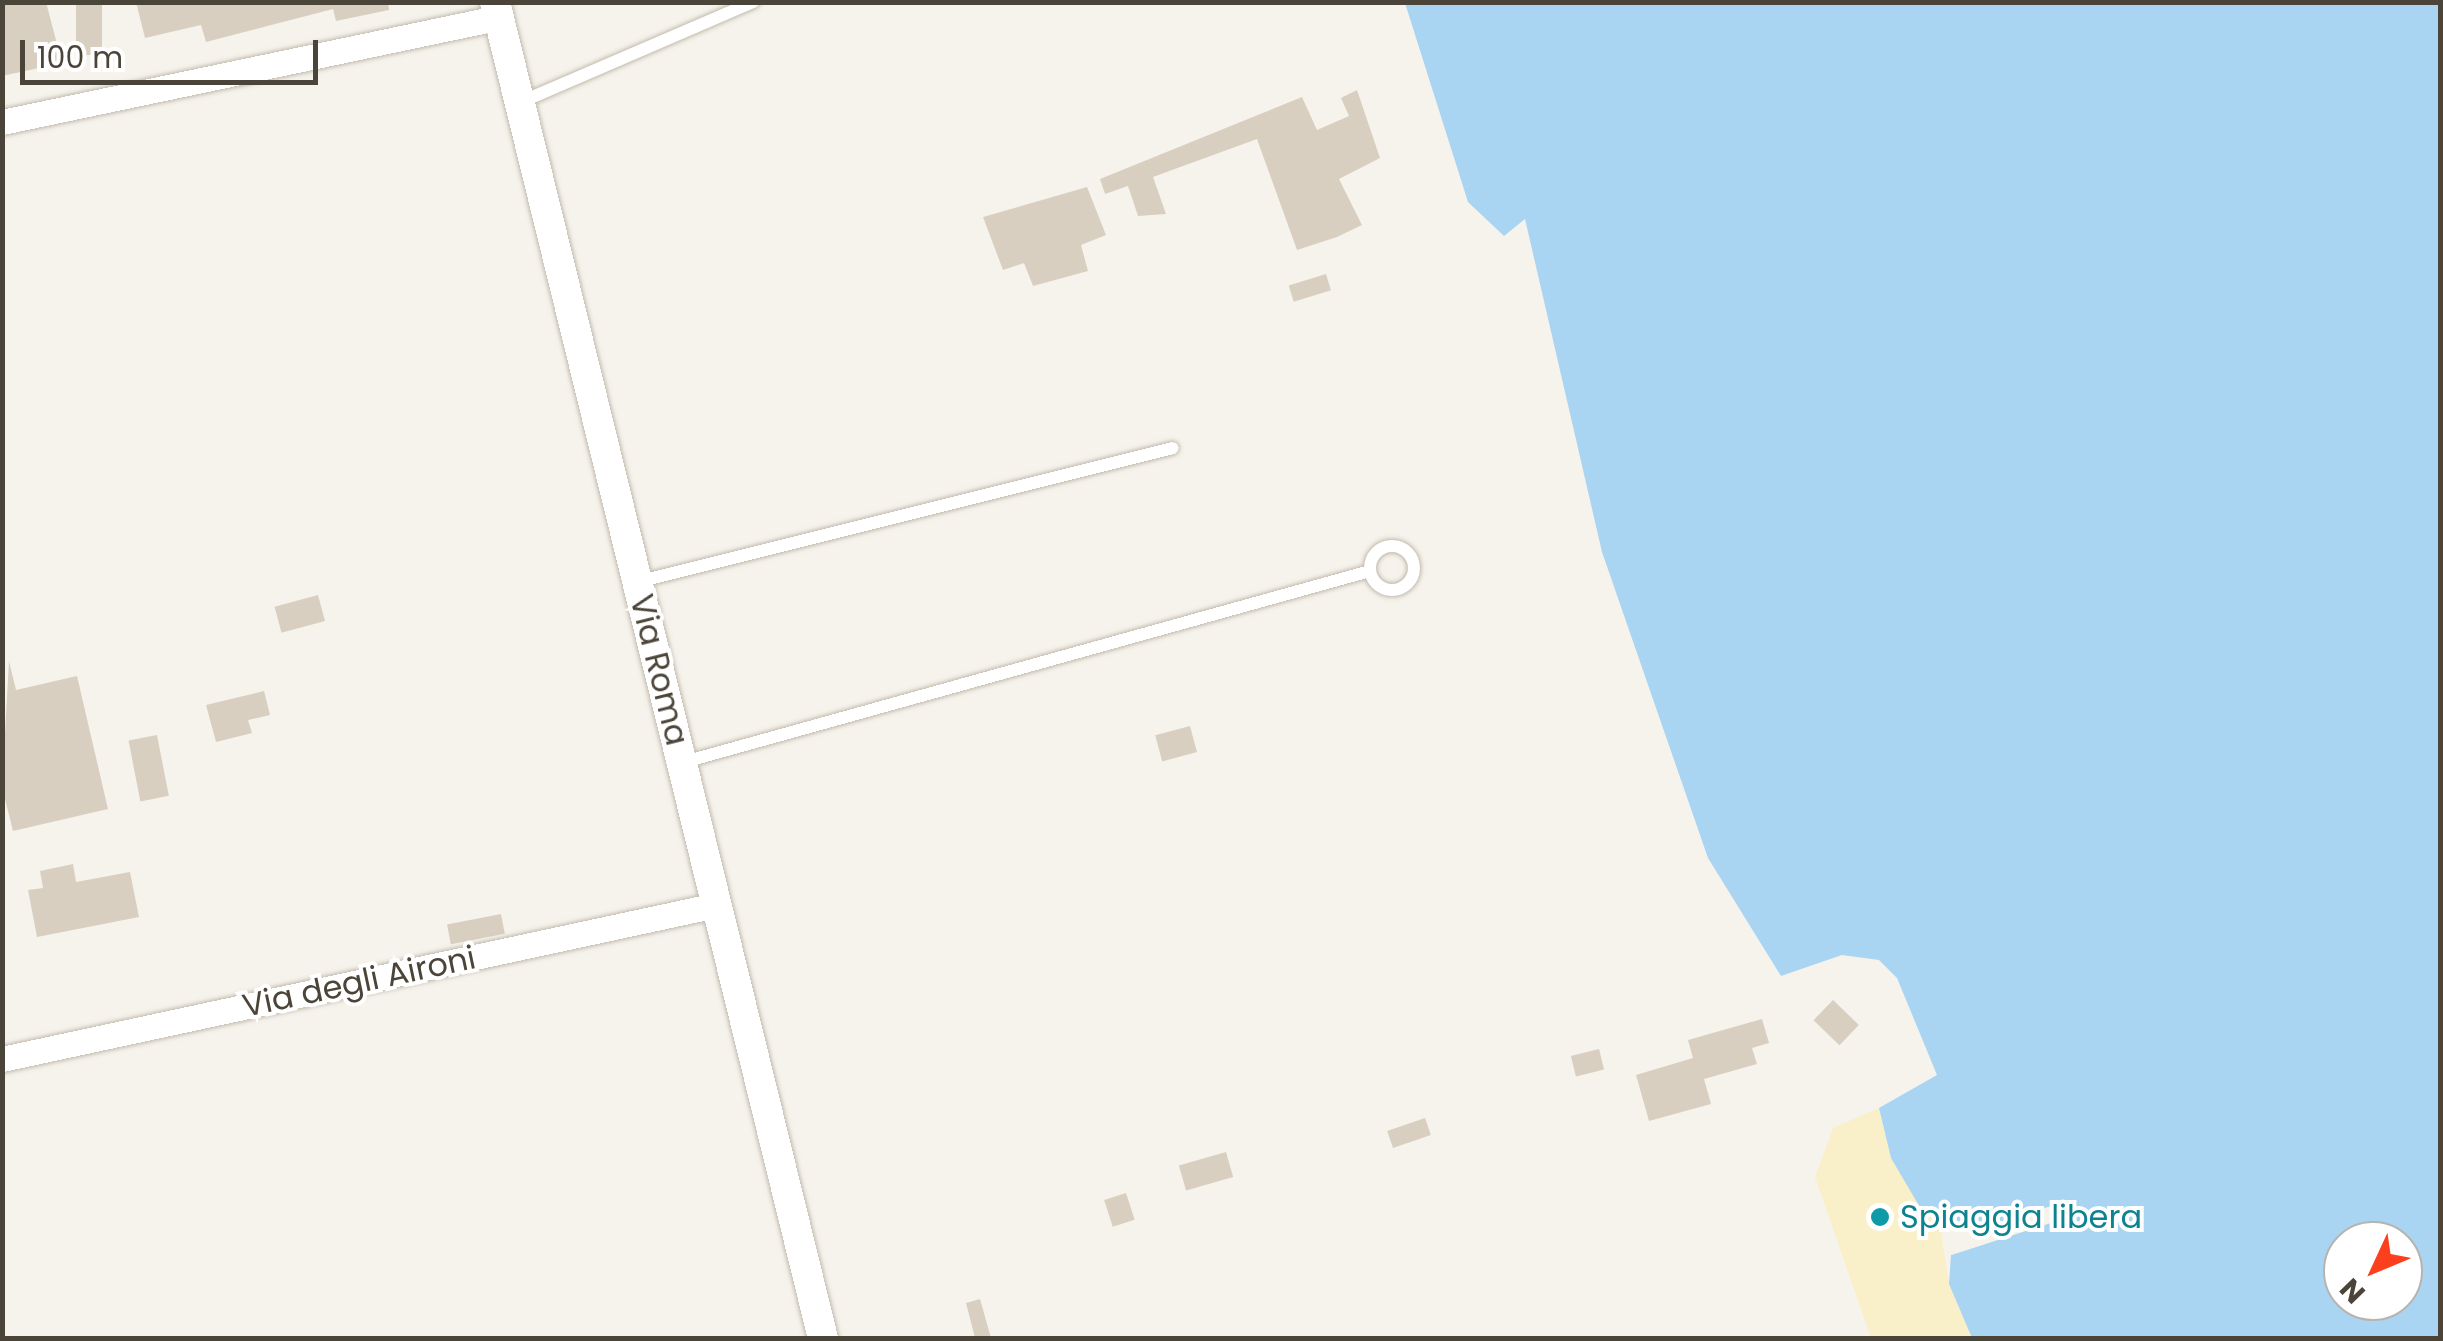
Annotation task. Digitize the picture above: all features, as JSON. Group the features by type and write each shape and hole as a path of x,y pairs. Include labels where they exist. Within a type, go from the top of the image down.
{"street":[{"name":"Via Roma","path":"498,10 822,1338"},
{"path":"2,122 498,10"},
{"name":"Via degli Aironi","path":"2,1058 716,905"}],"lane":[{"path":"521,102 752,2"},
{"path":"637,582 1174,448"},
{"path":"681,763 1370,572"}],"sand":[{"name":"Spiaggia libera","path":"1879,1108 1891,1158 1940,1225 1949,1284 1972,1338 1871,1338 1815,1177 1833,1128"}],"water":[{"path":"1405,3 2440,3 2440,1338 1972,1338 1949,1284 1951,1255 2059,1220 2052,1206 1967,1232 1921,1209 1891,1158 1879,1108 1937,1075 1897,978 1879,960 1842,955 1781,976 1708,858 1602,552 1525,219 1504,236 1468,202"}],"pier":[{"path":"2052,1206 2060,1220 1951,1255 1981,1236 2053,1217 1968,1237 1940,1225 1967,1232"}],"building":[{"path":"46,2 62,63 2,76 2,4"},
{"path":"76,2 102,2 102,55 76,55"},
{"path":"136,2 388,2 389,10 336,21 333,9 206,42 201,25 145,38"},
{"path":"1357,90 1380,158 1339,179 1362,225 1337,237 1297,250 1257,139 1153,177 1166,214 1138,216 1128,186 1105,194 1100,179 1302,97 1317,130 1349,116 1341,98"},
{"path":"1087,187 1106,235 1081,245 1088,271 1033,286 1024,263 1003,270 983,217"},
{"path":"1326,274 1331,290 1294,302 1289,285"},
{"path":"318,595 325,621 282,633 275,607"},
{"path":"9,661 16,690 77,676 108,809 13,831 2,787"},
{"path":"264,691 270,715 248,720 252,733 216,742 206,705"},
{"path":"1190,726 1197,752 1162,761 1155,735"},
{"path":"157,735 169,796 140,801 129,741"},
{"path":"73,864 76,882 130,872 139,917 37,937 28,890 43,888 40,871"},
{"path":"501,914 505,934 451,944 447,924"},
{"path":"1833,1000 1859,1025 1839,1045 1814,1020"},
{"path":"1762,1019 1769,1043 1752,1048 1757,1064 1704,1079 1711,1104 1649,1121 1636,1075 1693,1058 1688,1040"},
{"path":"1599,1049 1604,1069 1576,1076 1571,1056"},
{"path":"1425,1118 1431,1135 1393,1148 1387,1131"},
{"path":"1226,1152 1233,1177 1186,1190 1179,1166"},
{"path":"1126,1193 1135,1220 1113,1227 1104,1200"},
{"path":"980,1299 991,1338 975,1338 966,1303"}],"place":[{"name":"Spiaggia libera","path":"1880,1217"}]}
